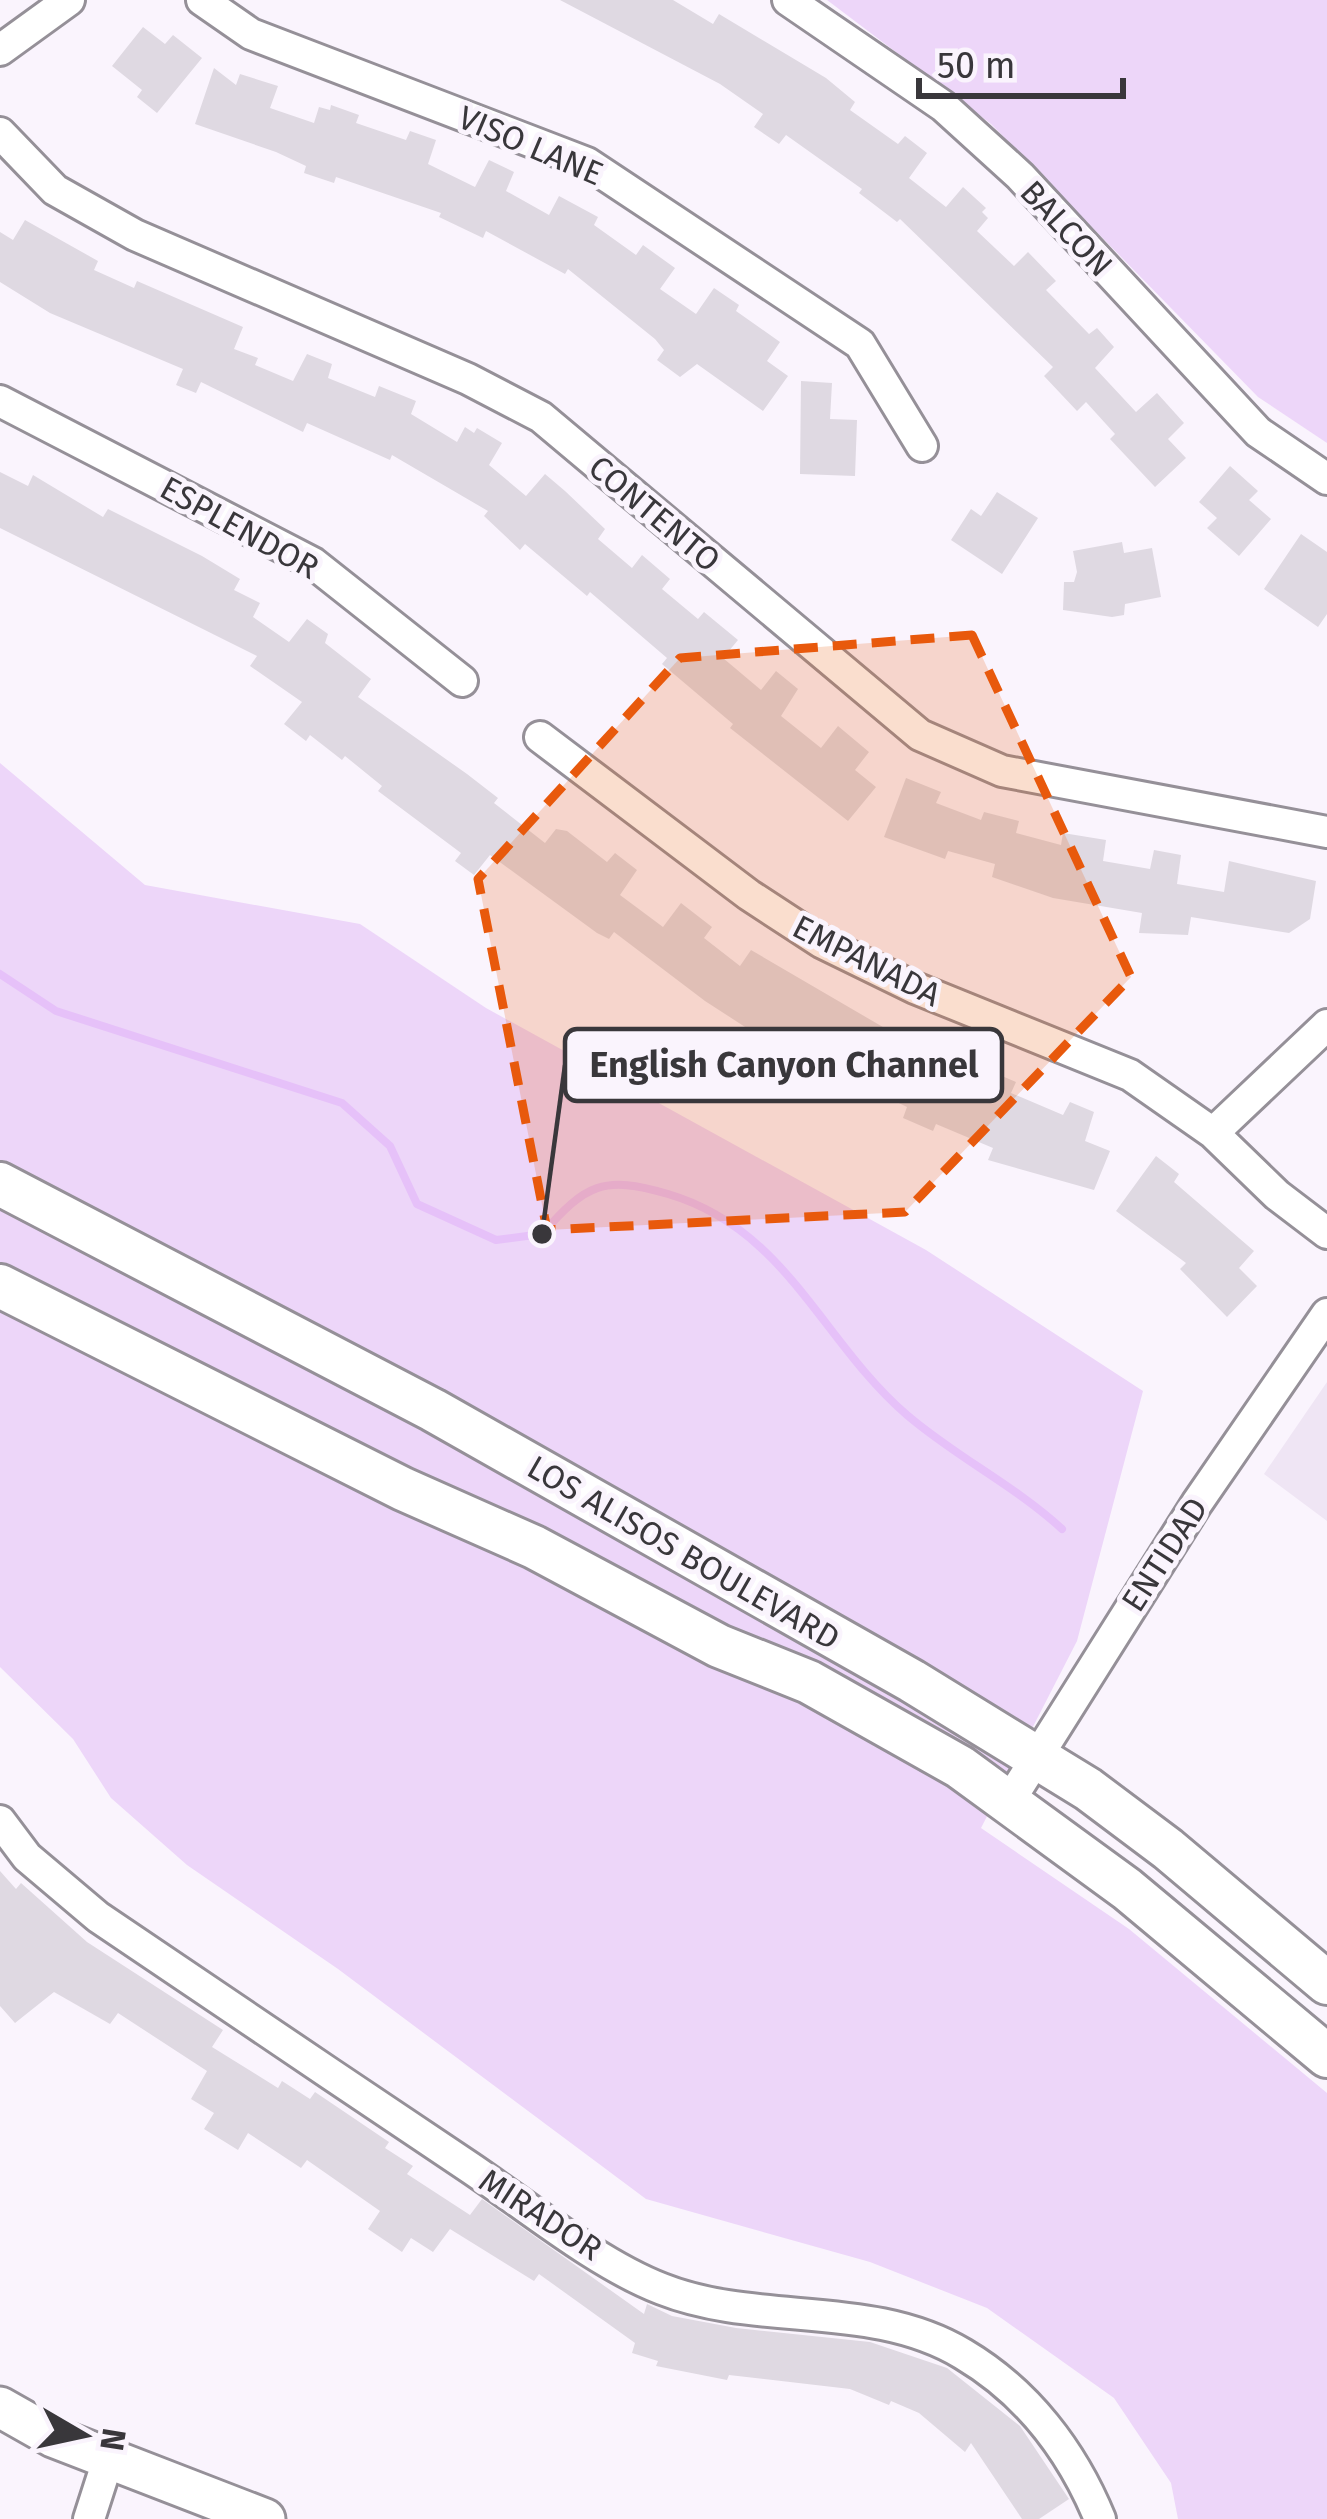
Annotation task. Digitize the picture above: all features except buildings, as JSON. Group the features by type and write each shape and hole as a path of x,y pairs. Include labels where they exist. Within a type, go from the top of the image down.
{"main road":[{"name":"LOS ALISOS BOULEVARD","path":"0,1184 434,1410 1036,1757 1168,1849 1327,1983"},
{"name":"LOS ALISOS BOULEVARD","path":"0,1286 403,1489 533,1547 718,1646 809,1682 1010,1801 1127,1889 1327,2056"}],"street":[{"path":"0,50 69,0"},
{"name":"VISO LANE","path":"202,0 251,34 587,163 860,344 922,446"},
{"name":"BALCON","path":"788,0 943,106 1020,176 1258,432 1327,478"},
{"name":"CONTENTO","path":"0,133 55,190 135,235 468,379 541,417 920,735 1003,771 1327,832"},
{"name":"ESPLENDOR","path":"0,400 313,563 462,681"},
{"name":"EMPANADA","path":"540,737 749,896 821,942 915,988 1130,1075 1213,1133 1327,1233"},
{"path":"1213,1133 1327,1025"},
{"name":"ENTIDAD","path":"1010,1801 1197,1503 1327,1314"},
{"name":"MIRADOR","path":"0,1821 27,1857 98,1917 570,2235 659,2289 730,2308 854,2319 914,2331 961,2353 1011,2388 1051,2431 1085,2483 1100,2519"},
{"path":"0,2407 108,2460 265,2519"},
{"path":"89,2519 108,2460"}],"highlighted area":[{"path":"972,635 1131,977 905,1212 547,1230 478,879 680,658"}],"shaded area":[{"path":"827,0 1327,0 1327,443 1258,397 991,124"},
{"path":"0,763 145,885 360,924 486,1008 926,1250 1143,1391 1077,1641 981,1828 1129,1929 1327,2093 1327,2519 1178,2519 1171,2483 1114,2398 987,2308 870,2262 646,2199 338,1969 187,1865 111,1798 73,1739 0,1667"},
{"path":"1327,1382 1327,1521 1264,1474"}],"waterway":[{"path":"0,974 56,1011 342,1103 390,1146 417,1204 496,1240 542,1234 584,1194 611,1185 646,1188 709,1211 773,1260 877,1386 907,1415 1062,1529"}],"place":[{"name":"English Canyon Channel","path":"542,1234"}]}
